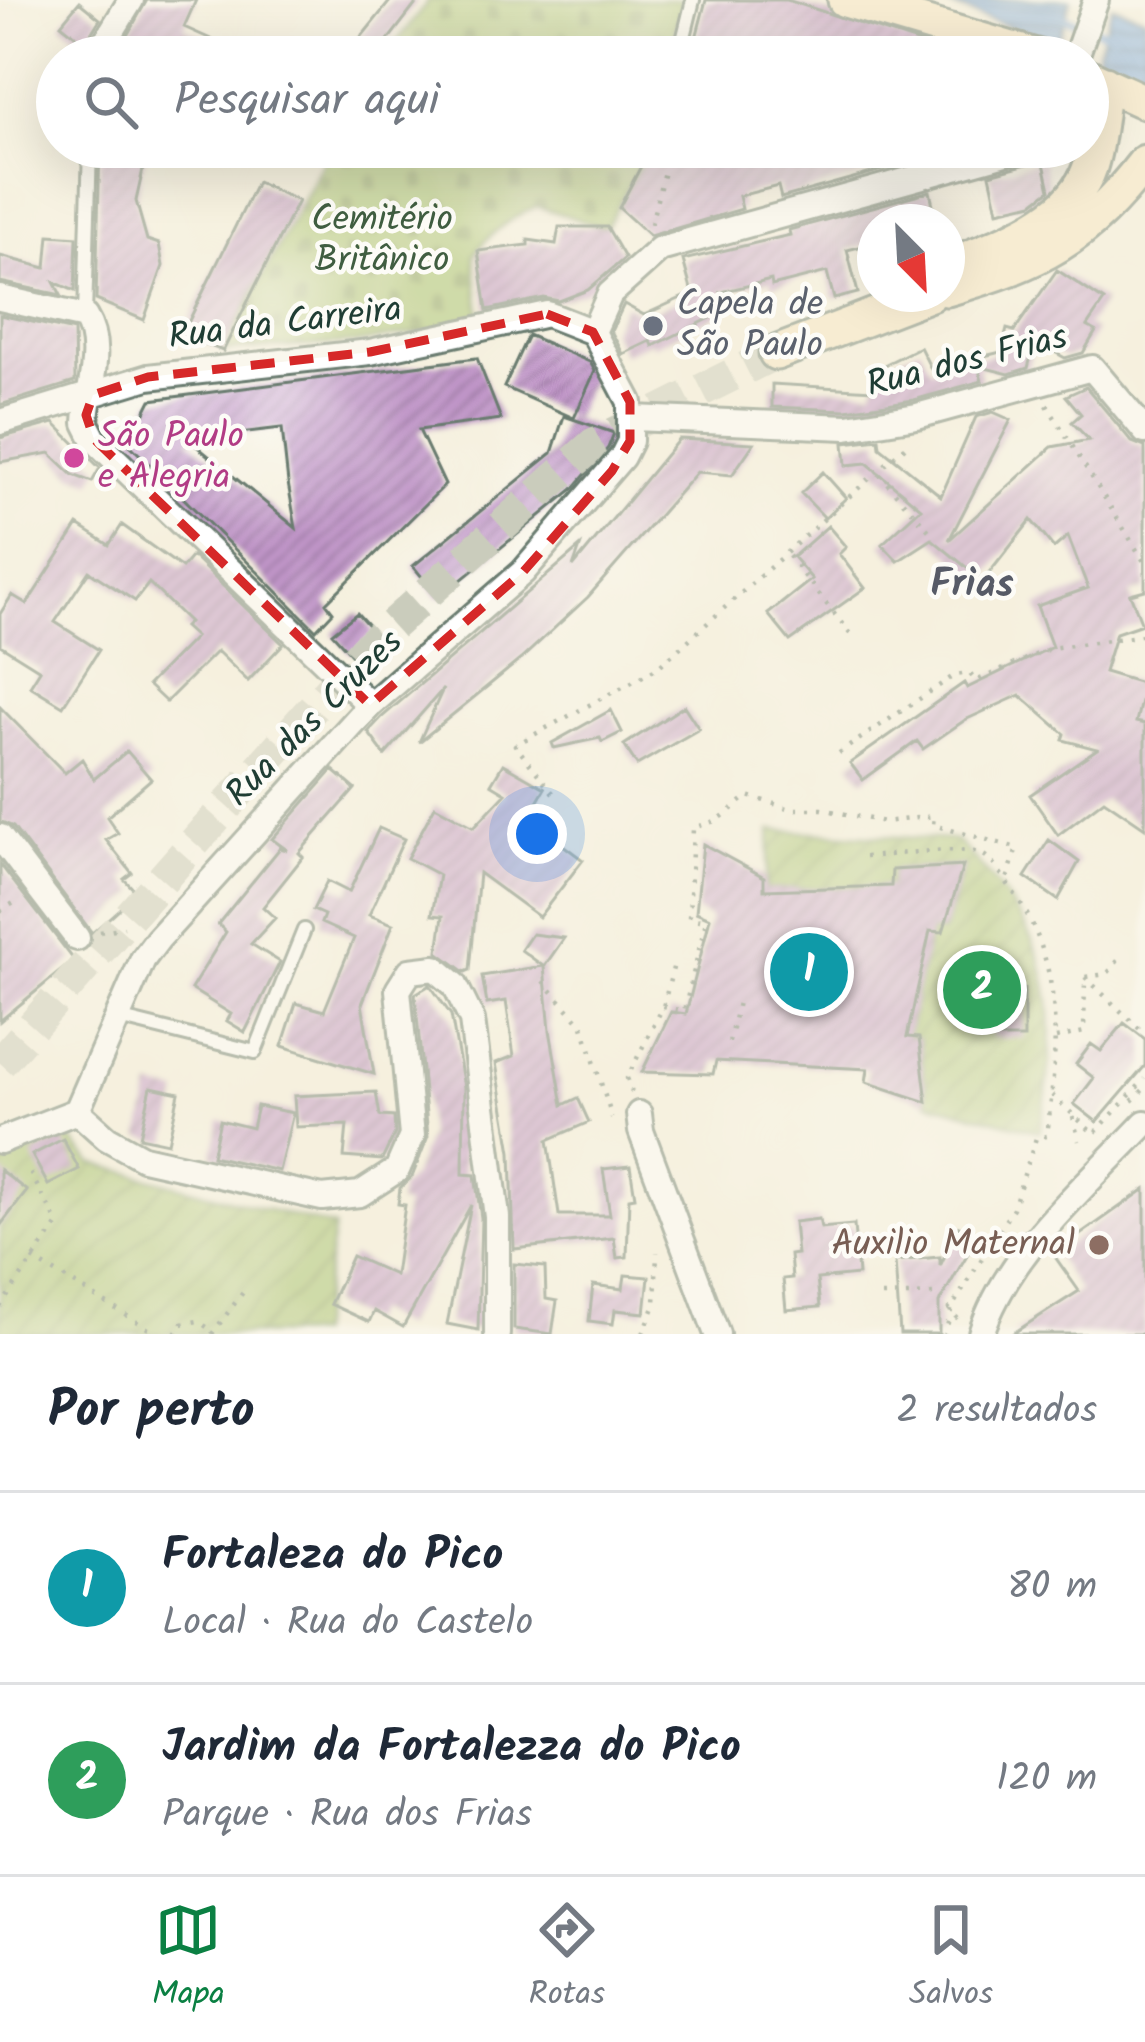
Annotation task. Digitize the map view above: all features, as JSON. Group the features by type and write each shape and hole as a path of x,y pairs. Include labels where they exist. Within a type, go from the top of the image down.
{"main road":[{"path":"845,0 968,36"},
{"path":"1109,81 1145,102"},
{"path":"965,284 1011,270 1069,243 1106,211 1145,163"},
{"path":"965,259 1053,217 1074,199 1087,168"},
{"path":"776,353 870,312"}],"street":[{"path":"109,36 131,0"},
{"path":"1093,36 1096,0"},
{"path":"632,418 616,372 593,332 610,294 660,249 951,168"},
{"path":"0,298 85,317 93,339 93,395 86,415 94,439 370,705"},
{"name":"Rua da Carreira","path":"0,422 148,377 370,352 548,314 593,332"},
{"name":"Rua dos Frias","path":"632,418 820,428 917,416 1092,368 1145,431"},
{"name":"Rua das Cruzes","path":"77,1111 143,959 158,939 370,705 523,572 622,457 632,418"},
{"path":"0,837 77,938"},
{"path":"0,1141 77,1111 107,1138 142,1158 322,1198 359,1194 397,1170 412,1136 398,989 410,971 435,968 454,986 472,1020 496,1217 497,1334"},
{"path":"640,1114 641,1131 717,1331"},
{"path":"981,1334 1004,1284 1031,1248 1145,1123"}],"lane":[{"path":"685,36 693,0"},
{"path":"85,317 89,168"},
{"path":"118,1018 254,1052 304,930"}],"path":[{"path":"650,227 665,168"},
{"path":"1036,385 1145,563"},
{"path":"553,793 515,745 656,669 879,475 909,444 917,416"},
{"path":"879,475 932,534"},
{"path":"789,556 854,639"},
{"path":"839,753 955,675 969,673 976,681 1051,648 1145,635"},
{"path":"663,1007 684,1011 706,921 689,917 693,829 718,820 748,796 791,809 822,809 884,822 934,816 933,825 1017,848 1006,883"},
{"path":"865,857 968,850 986,857 1047,955 1056,1038 1047,1136 1036,1138 1013,1208 952,1307 946,1334"},
{"path":"1085,977 1107,974 1120,958"},
{"path":"640,1114 627,1078 663,1007 675,960"},
{"path":"1056,1038 1084,1032 1085,977"},
{"path":"1085,977 1145,1034"},
{"path":"729,1042 738,1002"},
{"path":"1052,1095 1094,1134 1145,1079"},
{"path":"1124,1088 1131,1094"},
{"path":"1073,1114 1079,1141"},
{"path":"0,1307 58,1224 28,1169"},
{"path":"33,1259 157,1334"},
{"path":"175,1334 182,1324 198,1321 213,1333 244,1291"},
{"path":"882,1296 936,1294 952,1307"}],"highlighted area":[{"path":"547,314 593,332 630,402 630,441 612,471 523,572 370,705 94,439 86,415 93,395 148,377 370,352"}],"green space":[{"path":"429,0 683,0 674,36 401,36"},
{"name":"Cemitério Britânico","path":"320,168 638,168 605,228 537,206 486,240 474,255 481,322 357,343 223,351"},
{"path":"771,830 956,840 988,875 1032,939 1050,1006 1051,1043 1040,1132 927,1102 919,1039 907,1037 930,931 943,932 963,866 893,870 891,887 765,890"},
{"path":"63,1129 92,1163 334,1227 317,1334 0,1334 0,1160"}],"water":[{"path":"934,0 1071,0 1060,36 1035,36"},
{"path":"1112,6 1145,17 1145,73 1109,61 1109,36 1103,36"}],"building":[{"path":"147,0 196,0 184,27 204,36 127,36"},
{"path":"391,0 419,0 391,36 362,36"},
{"path":"706,0 787,0 899,36 697,36"},
{"path":"79,2 100,19 89,36 76,36 61,24"},
{"path":"99,168 143,168 136,201 147,240 159,244 163,266 144,320 96,300"},
{"path":"640,168 889,168 781,198 778,186 739,196 742,209 650,236 619,208"},
{"path":"1045,168 1050,190 1033,203 998,211 990,174"},
{"path":"257,182 298,201 223,351 182,335"},
{"path":"930,191 933,204 883,204"},
{"path":"857,211 857,248 847,250 857,293 834,299 827,272 721,292 729,309 653,346 651,341 623,354 611,331 624,304 644,315 692,293 683,260 790,235 789,230"},
{"path":"559,227 607,227 625,258 588,290 559,301 544,298 487,310 478,251 528,245 528,240 556,244"},
{"path":"49,235 77,237 75,291 54,282 61,295 0,282 0,256 46,268"},
{"path":"1057,270 1104,301 1087,326 1096,331 1083,353 1065,358 1035,341 1028,368 1009,374 978,366 982,381 914,400 846,410 772,407 772,384 873,390 884,365 920,347 931,369 1001,352 1007,329 1014,331"},
{"path":"0,315 74,331 75,382 0,405"},
{"path":"528,335 590,362 595,371 574,418 504,387"},
{"path":"477,358 501,419 419,430 445,485 326,603 333,612 316,630 129,444 151,400","holes":["282,428 296,528 188,439"]},
{"path":"1086,387 1132,442 1145,447 1145,590 1130,594 1142,624 1116,633 1104,672 1145,684 1136,722 1145,724 1145,828 1104,800 1058,835 1030,795 1097,749 1063,740 1065,734 1020,695 965,720 923,749 917,741 863,780 850,763 964,683 967,688 1052,647 1037,606 1088,588 1068,536 1054,548 1031,520 983,581 932,539 898,561 882,544 921,508 867,463 846,465 844,443 879,439 880,447 941,496 976,417 993,412 1011,420 949,540 1052,447 1089,440 1072,422 1081,414 1066,396"},
{"path":"564,416 614,433 608,448 573,489 439,598 413,566 552,453"},
{"path":"54,423 100,468 92,482 73,475 50,453 0,462 0,438"},
{"path":"679,439 754,443 732,475 697,472 588,597 521,659 419,742 443,689 385,755 368,732 580,547 573,567"},
{"path":"823,472 846,498 825,518 801,493"},
{"path":"78,525 109,545 122,525 182,568 192,556 283,644 248,681 217,651 166,702 148,685 195,637 184,627 189,622 149,583 135,601 89,571 55,622 99,650 63,706 30,686 40,670 0,645 0,614 12,595 27,604"},
{"path":"828,526 846,547 839,554 865,588 790,641 768,614 812,579 793,557"},
{"path":"357,613 374,632 351,654 332,633"},
{"path":"684,706 699,729 637,765 624,745"},
{"path":"0,707 65,773 82,759 94,779 127,751 151,779 107,817 118,833 106,840 132,873 124,879 137,893 92,933 13,827 0,821"},
{"path":"611,710 622,732 602,742 600,738 554,748 552,743"},
{"path":"503,764 545,788 527,818 583,860 539,917 479,873 470,970 465,972 438,952 443,916 432,915 439,875 407,858 435,806 474,827 506,793 491,784"},
{"path":"333,770 355,789 299,853 303,857 263,907 275,918 251,944 280,962 245,1032 227,1021 231,1014 191,989 226,932 218,924 280,848 287,850 272,839"},
{"path":"379,828 404,839 369,915 393,924 362,1004 374,1074 282,1046 296,1003 324,1011 354,938 321,923 324,915 313,910 327,881 349,892"},
{"path":"1049,840 1079,862 1058,900 1025,877"},
{"path":"703,844 764,877 764,890 891,886 892,870 963,866 943,932 930,931 907,1037 919,1038 927,1102 866,1082 868,1069 716,1061 713,1074 642,1072 671,1012 686,1014 710,918 696,912"},
{"path":"0,864 74,960 0,1021"},
{"path":"532,934 564,938 544,967 550,1030 563,1105 578,1098 589,1122 548,1140 559,1215 610,1215 603,1169 630,1166 635,1197 629,1198 627,1257 617,1258 614,1238 514,1249 511,1152 496,1063 514,1056 506,1001 487,1004 482,976 543,966 521,950"},
{"path":"430,985 451,1015 464,1087 463,1174 475,1175 481,1218 478,1330 447,1324 471,1205 403,1327 374,1311 369,1322 330,1304 352,1256 395,1275 405,1205 398,1204 400,1188 412,1177 428,1136 415,994"},
{"path":"992,989 1024,989 1024,1038 992,1038"},
{"path":"1124,1023 1145,1039 1145,1066 1097,1122 1074,1104 1094,1078 1076,1064 1091,1044 1101,1051"},
{"path":"151,1087 179,1093 168,1143 140,1137"},
{"path":"376,1092 380,1116 394,1117 395,1133 382,1160 344,1157 347,1125 296,1127 294,1096"},
{"path":"257,1106 293,1113 279,1171 212,1156 220,1120 252,1128"},
{"path":"63,1139 79,1169 48,1185 32,1155"},
{"path":"0,1170 27,1191 0,1226"},
{"name":"Auxilio Maternal","path":"1145,1189 1145,1334 1012,1334 1079,1291 1053,1254"},
{"path":"819,1219 821,1228 854,1225 858,1275 817,1279 820,1307 786,1310 783,1279 792,1278 790,1255 797,1254 794,1222"},
{"path":"959,1226 978,1236 939,1303 939,1334 900,1334 895,1261 940,1257 940,1266"},
{"path":"514,1264 545,1267 546,1299 557,1301 552,1334 514,1329"},
{"path":"625,1275 649,1277 645,1313 615,1310 613,1324 589,1321 593,1285 623,1289"}],"waterway":[{"path":"1060,16 1113,35"}],"tunnel":[{"path":"0,1063 365,649 594,444 776,353"}],"place":[{"name":"Capela de São Paulo","path":"653,326"},
{"name":"São Paulo e Alegria","path":"74,458"},
{"name":"Fortaleza do Pico","path":"809,972"},
{"name":"Jardim da Fortalezza do Pico","path":"982,990"},
{"name":"Auxilio Maternal","path":"1099,1245"}],"district":[{"name":"Frias","path":"972,586"}]}
